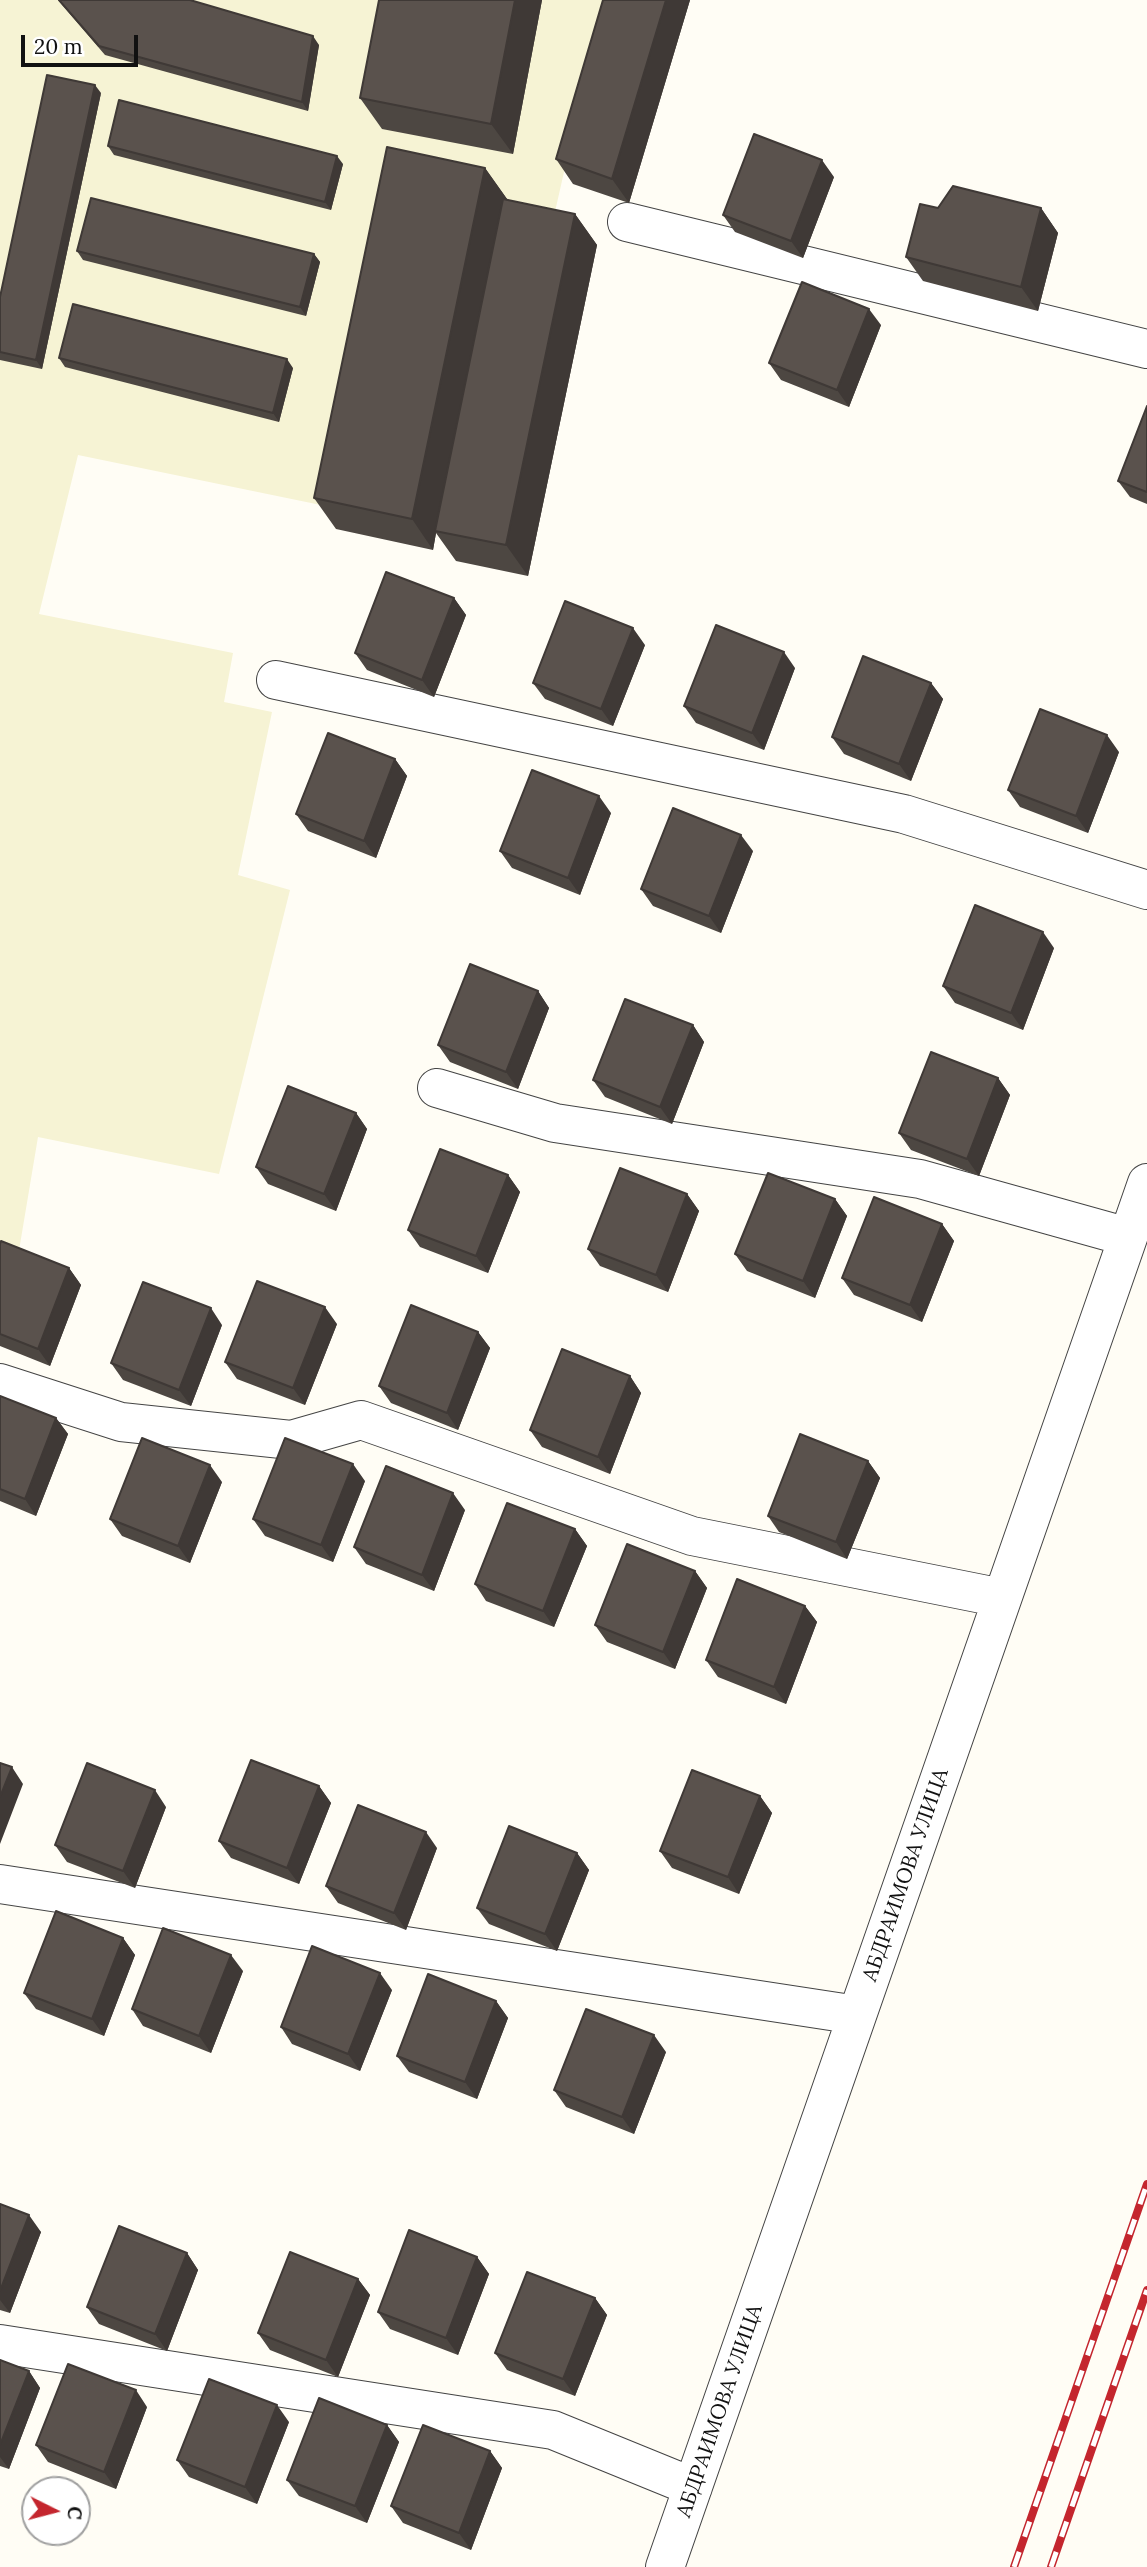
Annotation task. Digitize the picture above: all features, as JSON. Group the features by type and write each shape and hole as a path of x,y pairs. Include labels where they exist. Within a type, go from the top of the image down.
{"street":[{"path":"627,222 1147,349"},
{"path":"276,680 904,814 1147,890"},
{"path":"437,1088 555,1123 920,1179 1128,1237"},
{"name":"АБДРАИМОВА УЛИЦА","path":"665,2567 1147,1183"},
{"path":"0,1383 121,1422 291,1440 361,1420 692,1536 1002,1598"},
{"path":"0,1884 857,2015"},
{"path":"0,2344 553,2430 694,2487"}],"shaded area":[{"path":"0,0 603,0 481,538 78,455 39,614 233,653 224,702 272,712 238,875 290,890 219,1174 38,1137 3,1346 0,1345"}],"building":[{"path":"59,0 190,0 313,36 302,102 99,46"},
{"path":"379,0 515,0 491,124 360,98"},
{"path":"603,0 666,0 612,179 556,159"},
{"path":"47,75 95,85 36,360 0,352 0,297"},
{"path":"119,100 337,156 325,202 108,146"},
{"path":"754,134 822,160 791,241 723,215"},
{"path":"387,147 485,168 412,519 314,498"},
{"path":"953,186 1041,208 1021,287 906,257 920,204 938,208"},
{"path":"91,198 314,254 300,307 77,251"},
{"path":"503,199 575,214 506,545 435,531"},
{"path":"802,282 869,309 837,390 769,363"},
{"path":"73,304 287,359 273,413 59,358"},
{"path":"1147,406 1147,492 1118,481"},
{"path":"386,572 454,598 422,680 355,653"},
{"path":"565,601 633,628 601,709 533,683"},
{"path":"716,625 784,652 752,733 684,706"},
{"path":"863,656 931,683 899,764 832,737"},
{"path":"1040,709 1107,735 1076,816 1008,790"},
{"path":"328,733 395,759 364,841 296,814"},
{"path":"532,770 599,796 568,878 500,851"},
{"path":"673,808 741,835 709,916 641,889"},
{"path":"975,905 1043,932 1011,1013 943,986"},
{"path":"470,964 538,991 506,1072 438,1045"},
{"path":"625,999 693,1025 660,1107 593,1080"},
{"path":"931,1052 998,1078 967,1159 899,1133"},
{"path":"288,1086 356,1113 324,1194 256,1167"},
{"path":"440,1149 508,1175 476,1256 408,1230"},
{"path":"620,1168 687,1194 656,1275 588,1249"},
{"path":"768,1173 835,1199 803,1281 735,1254"},
{"path":"874,1197 942,1224 910,1305 842,1278"},
{"path":"1,1241 69,1268 38,1349 0,1334"},
{"path":"257,1281 325,1307 293,1388 225,1362"},
{"path":"143,1282 211,1308 179,1390 111,1363"},
{"path":"411,1305 478,1332 447,1413 379,1386"},
{"path":"562,1349 630,1376 598,1457 530,1430"},
{"path":"0,1396 56,1418 25,1499 0,1489"},
{"path":"800,1434 868,1461 836,1542 768,1516"},
{"path":"142,1438 210,1465 178,1546 110,1519"},
{"path":"285,1438 353,1464 321,1545 253,1519"},
{"path":"386,1466 453,1493 422,1575 354,1547"},
{"path":"507,1503 575,1529 543,1611 475,1584"},
{"path":"627,1544 695,1571 663,1652 595,1625"},
{"path":"737,1579 805,1606 774,1687 706,1660"},
{"path":"251,1760 319,1786 287,1868 219,1841"},
{"path":"0,1763 12,1767 0,1797"},
{"path":"87,1763 155,1790 123,1871 55,1845"},
{"path":"692,1770 760,1796 728,1877 660,1851"},
{"path":"358,1805 426,1832 394,1913 326,1886"},
{"path":"509,1826 577,1853 545,1934 477,1908"},
{"path":"56,1911 123,1938 92,2019 24,1993"},
{"path":"163,1928 231,1955 199,2036 132,2009"},
{"path":"312,1946 380,1973 348,2054 281,2027"},
{"path":"428,1974 496,2001 465,2082 397,2056"},
{"path":"586,2009 654,2035 622,2117 554,2090"},
{"path":"0,2204 29,2215 0,2291"},
{"path":"119,2226 187,2253 155,2334 87,2307"},
{"path":"409,2230 477,2257 446,2338 378,2312"},
{"path":"290,2252 358,2279 326,2360 258,2333"},
{"path":"527,2272 595,2298 563,2379 495,2353"},
{"path":"0,2360 29,2371 0,2445"},
{"path":"68,2364 136,2390 104,2472 36,2445"},
{"path":"209,2379 277,2405 245,2487 177,2460"},
{"path":"319,2398 387,2425 355,2506 287,2480"},
{"path":"423,2425 490,2451 459,2533 391,2506"}],"railway":[{"path":"1014,2567 1147,2184"},
{"path":"1051,2567 1147,2290"}]}
